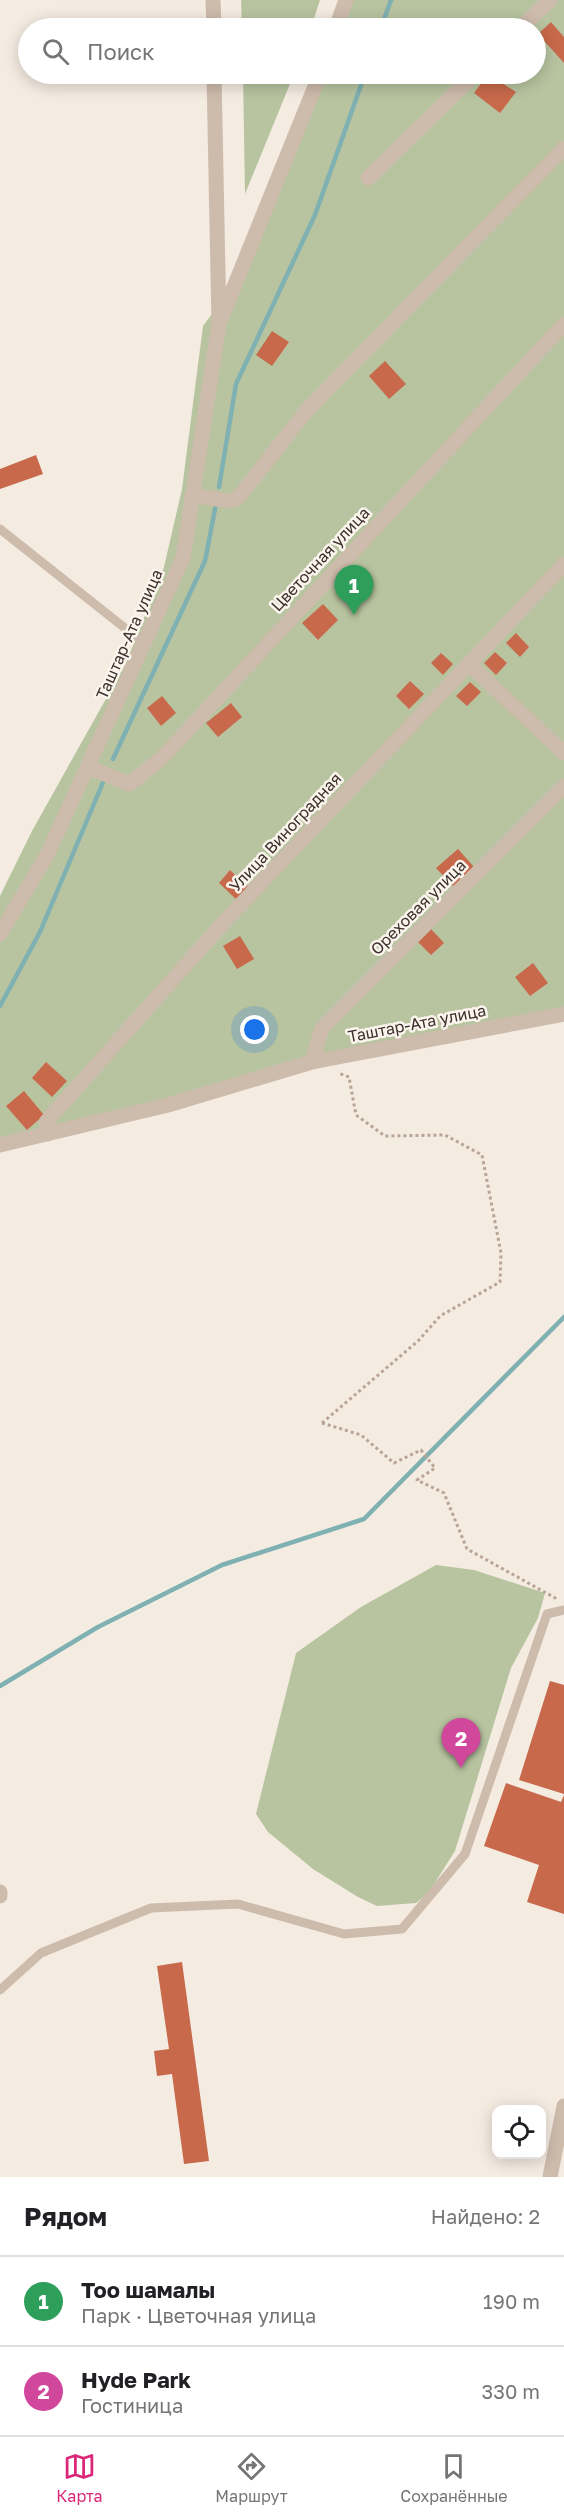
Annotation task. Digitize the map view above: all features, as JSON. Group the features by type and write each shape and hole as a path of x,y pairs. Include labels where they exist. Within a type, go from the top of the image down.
{"street":[{"path":"213,0 214,18"},
{"path":"340,18 346,0"},
{"path":"531,18 550,0"},
{"path":"555,0 564,8"},
{"path":"214,84 219,324"},
{"path":"219,324 316,84"},
{"path":"368,178 465,84"},
{"path":"192,495 228,501 238,498 307,410 564,148"},
{"name":"Таштар-Ата улица","path":"0,934 47,855 183,558 219,324"},
{"name":"Цветочная улица","path":"88,767 129,784 162,758 564,324"},
{"name":"Улица Виноградная","path":"48,1134 46,1122 224,922 564,564"},
{"path":"469,664 564,753"},
{"name":"Ореховая улица","path":"312,1062 322,1029 564,786"},
{"name":"Таштар-Ата улица","path":"0,1145 168,1104 312,1062 564,1014"},
{"path":"550,2177 564,2106"}],"lane":[{"path":"0,529 145,644"},
{"path":"0,1990 41,1953 151,1908 238,1904 344,1934 402,1929 465,1854 547,1614 564,1610"}],"path":[{"path":"312,1062 349,1077 356,1115 385,1136 446,1135 482,1155 501,1253 500,1282 440,1316 418,1341 322,1423 361,1435 394,1462 421,1450 435,1468 417,1480 444,1493 467,1549 564,1603"}],"green space":[{"path":"241,0 320,0 314,18 242,18"},
{"path":"351,0 564,0 564,1014 312,1062 0,1145 0,896 32,831 126,663 164,567 182,489 203,326 247,267 320,84 546,84 546,18 344,18"},
{"path":"243,84 290,84 245,194"},
{"path":"436,1565 474,1570 545,1593 538,1618 511,1668 455,1851 429,1892 416,1903 377,1906 313,1869 268,1832 256,1814 296,1653 361,1607"}],"building":[{"path":"551,22 564,37 564,63 546,43 546,27"},
{"path":"481,84 504,84 516,92 500,113 474,93"},
{"path":"272,331 289,342 272,366 256,355"},
{"path":"385,361 406,384 389,399 369,376"},
{"path":"36,455 43,474 0,489 0,469"},
{"path":"323,604 338,620 318,640 302,623"},
{"path":"516,633 529,647 520,657 506,643"},
{"path":"495,652 507,663 496,675 484,663"},
{"path":"441,653 453,664 443,675 431,663"},
{"path":"410,681 424,694 409,709 396,696"},
{"path":"470,682 481,692 467,706 456,696"},
{"path":"162,696 176,713 161,726 147,708"},
{"path":"231,703 242,717 218,737 206,723"},
{"path":"458,849 474,867 453,886 436,868"},
{"path":"230,870 251,890 239,902 219,883"},
{"path":"431,929 444,943 431,955 418,942"},
{"path":"240,936 254,959 237,969 223,946"},
{"path":"533,963 548,983 530,996 515,977"},
{"path":"46,1062 67,1081 52,1097 32,1078"},
{"path":"24,1091 44,1115 27,1130 6,1106"},
{"path":"550,1681 564,1685 564,1794 519,1780"},
{"path":"506,1783 561,1802 564,1795 564,1914 527,1902 539,1865 484,1846"},
{"path":"182,1962 209,2161 184,2164 172,2074 157,2076 154,2051 169,2049 157,1966"}],"waterway":[{"path":"385,18 391,0"},
{"path":"219,487 236,384 315,215 361,84"},
{"path":"113,759 205,561 216,504"},
{"path":"0,1006 40,932 104,780"},
{"path":"0,1686 98,1627 222,1565 364,1519 564,1317"}],"place":[{"name":"Тоо шамалы","path":"354,615"},
{"name":"Hyde Park","path":"461,1768"}]}
